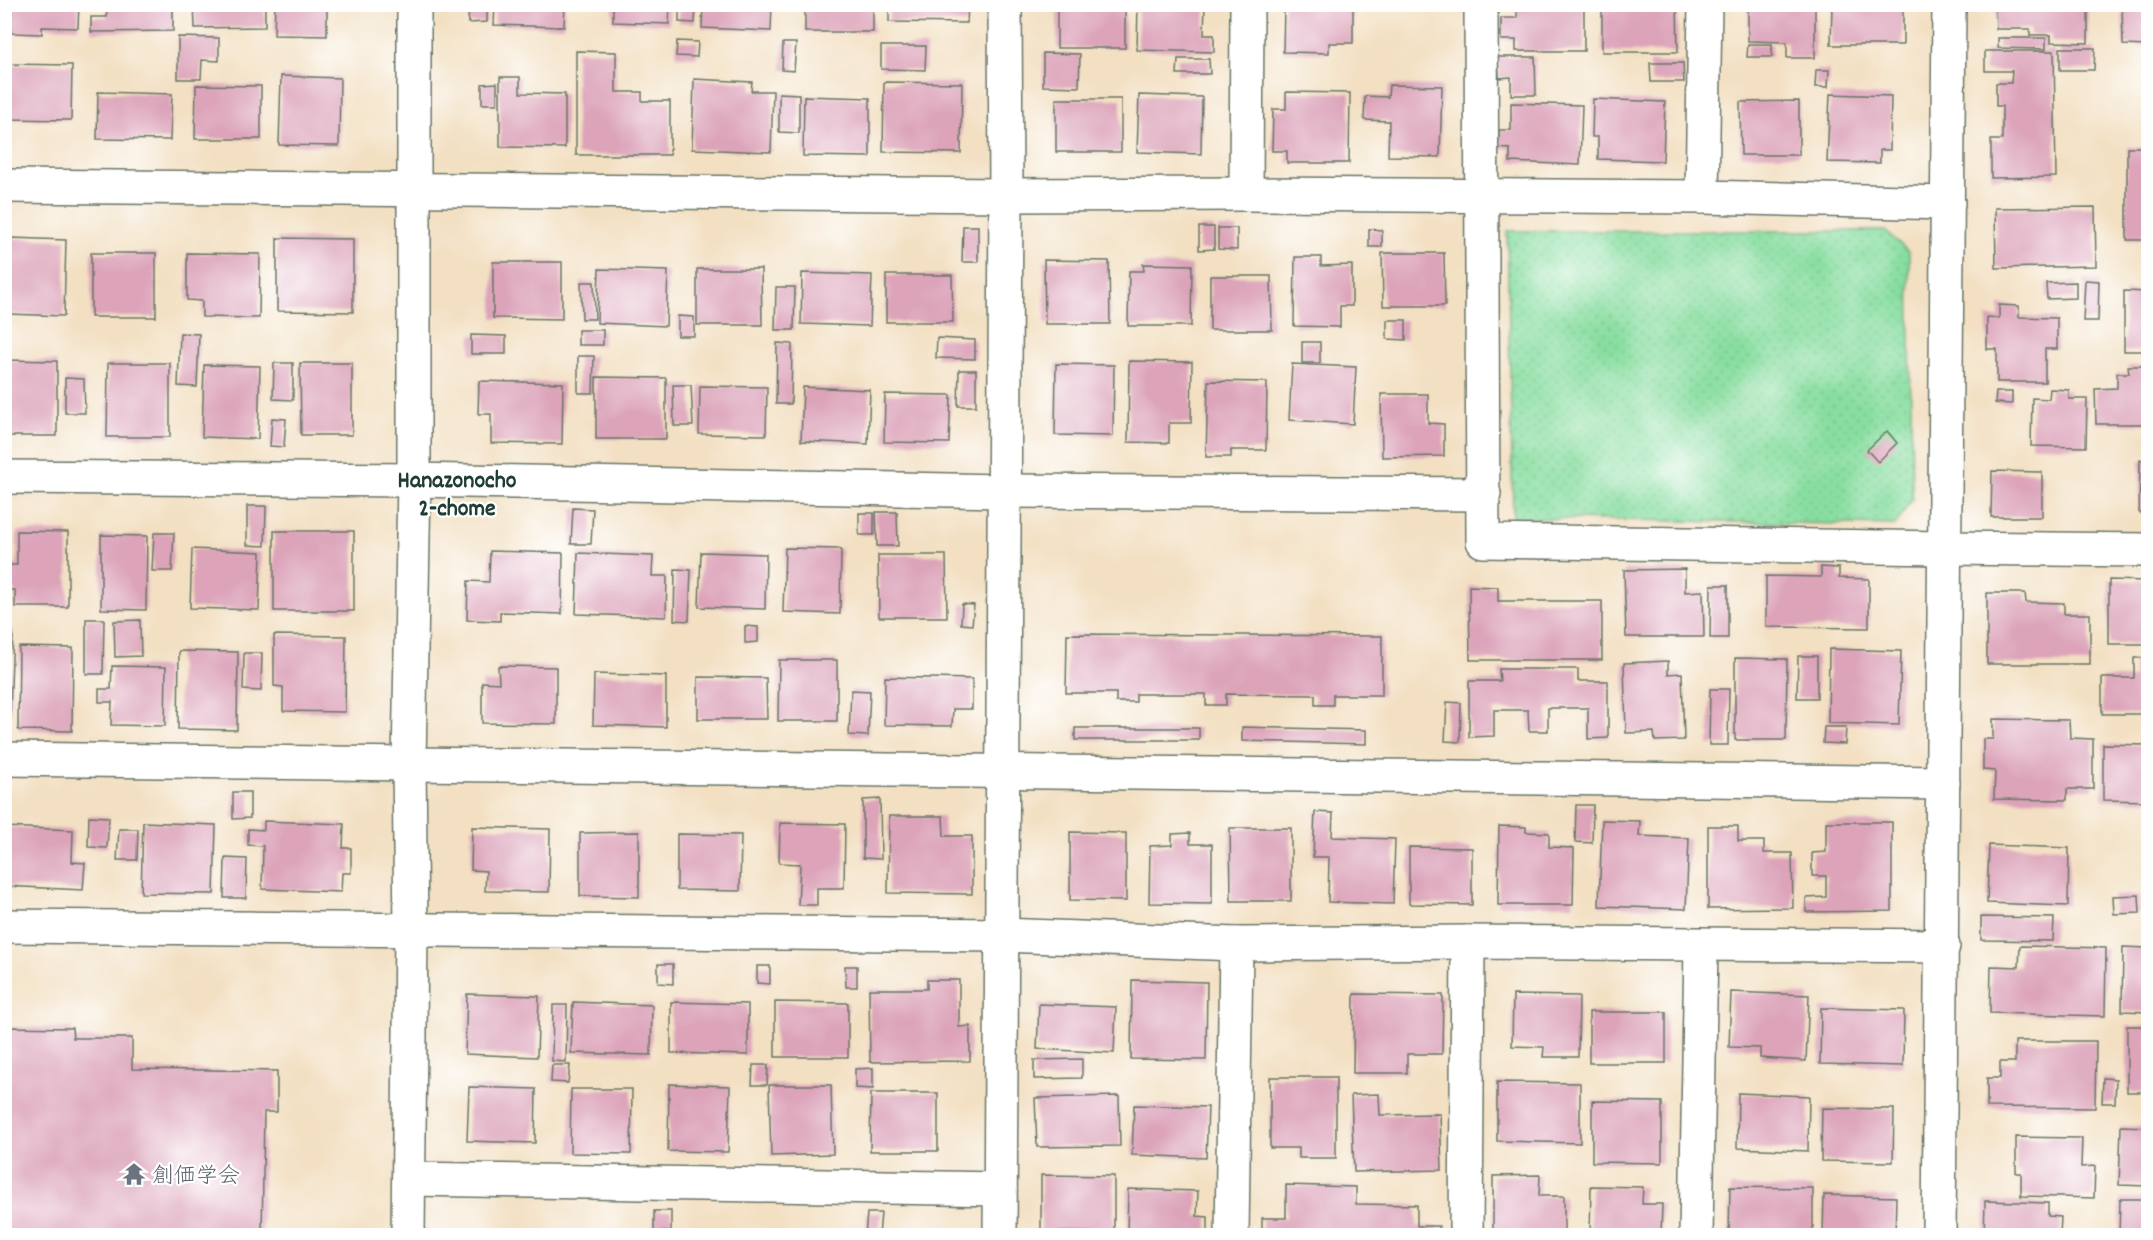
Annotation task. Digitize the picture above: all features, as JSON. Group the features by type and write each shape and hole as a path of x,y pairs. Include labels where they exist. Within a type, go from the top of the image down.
{"street":[{"path":"408,1236 411,930 409,764 414,480 414,4"},
{"path":"1000,1236 1005,4"},
{"path":"1246,4 1246,194"},
{"path":"1481,4 1483,541 2148,550"},
{"path":"1702,197 1705,4"},
{"path":"1940,1236 1949,4"},
{"path":"4,186 1006,195 1483,195 1948,203"},
{"path":"4,477 414,480 1004,491 1484,494"},
{"path":"4,759 1943,783"},
{"path":"4,926 1001,935 1236,944 1468,942 1943,946"},
{"path":"1466,1236 1468,942"},
{"path":"1232,1236 1236,944"},
{"path":"1696,1236 1701,945"},
{"path":"409,1179 1000,1189"}],"green space":[{"path":"1507,231 1885,231 1909,252 1912,499 1896,525 1513,518"}],"building":[{"path":"11,4 79,4 78,28 42,27 42,34 11,33"},
{"path":"106,4 173,4 173,31 91,32 91,17 107,17"},
{"path":"194,4 265,4 265,27 195,28"},
{"path":"275,4 327,4 327,36 274,35"},
{"path":"469,4 487,4 487,22 468,23"},
{"path":"495,4 565,4 564,27 494,25"},
{"path":"613,4 670,4 669,24 613,22"},
{"path":"679,4 696,4 695,23 679,22"},
{"path":"703,4 772,4 771,31 702,28"},
{"path":"805,4 873,4 873,32 805,32"},
{"path":"889,4 968,4 967,23 889,22"},
{"path":"1057,4 1125,4 1125,48 1057,48"},
{"path":"1138,4 1205,4 1204,35 1214,35 1214,52 1137,50"},
{"path":"1284,4 1353,4 1353,43 1329,43 1329,53 1283,52"},
{"path":"1517,4 1584,4 1584,51 1516,51 1516,40 1501,40 1501,18 1517,18"},
{"path":"1602,4 1677,4 1678,52 1602,52"},
{"path":"1748,4 1815,4 1815,58 1787,58 1787,42 1748,41"},
{"path":"1832,4 1903,4 1903,45 1831,45"},
{"path":"1995,4 2088,4 2088,43 2051,42 2051,35 2030,35 2030,29 1996,29"},
{"path":"2122,4 2148,4 2148,46 2123,45"},
{"path":"178,37 219,38 219,61 202,60 201,79 178,79"},
{"path":"1998,38 2046,38 2046,49 1998,48"},
{"path":"677,41 698,42 697,57 676,56"},
{"path":"783,43 796,43 794,71 782,70"},
{"path":"1748,44 1772,44 1772,57 1747,57"},
{"path":"881,46 926,46 925,70 881,69"},
{"path":"2060,48 2095,48 2094,70 2060,70"},
{"path":"576,51 616,52 616,92 642,92 642,101 670,101 670,155 576,155"},
{"path":"1985,51 2054,51 2056,177 1991,178 1991,140 2002,140 2002,106 1996,106 1996,83 2011,83 2012,71 1985,71"},
{"path":"1043,53 1080,54 1079,87 1043,86"},
{"path":"1498,57 1535,57 1536,95 1511,95 1511,77 1499,78"},
{"path":"1178,59 1209,59 1210,74 1177,74"},
{"path":"1650,63 1683,63 1684,82 1651,82"},
{"path":"4,64 72,65 71,120 4,119"},
{"path":"1816,70 1829,70 1828,87 1815,87"},
{"path":"281,76 340,78 339,146 279,145"},
{"path":"500,77 520,77 520,93 565,94 565,148 500,147"},
{"path":"694,79 752,82 751,91 773,91 771,152 692,149"},
{"path":"884,82 962,83 961,153 883,152"},
{"path":"497,83 497,104 482,104 482,84"},
{"path":"196,85 261,86 261,139 195,139"},
{"path":"1389,85 1442,86 1440,157 1388,156 1389,121 1364,120 1365,96 1388,97"},
{"path":"98,92 172,94 170,140 97,139"},
{"path":"1286,92 1350,93 1349,163 1287,163 1287,151 1272,151 1273,109 1286,109"},
{"path":"779,93 799,94 799,133 779,132"},
{"path":"1830,94 1891,96 1890,150 1880,150 1880,163 1827,162"},
{"path":"1139,95 1202,97 1201,154 1137,152"},
{"path":"804,96 870,98 870,157 803,156"},
{"path":"1056,99 1121,99 1121,152 1056,152"},
{"path":"1593,99 1665,102 1663,161 1598,159 1598,137 1592,137"},
{"path":"1799,101 1799,155 1741,155 1740,102"},
{"path":"1511,103 1582,105 1580,165 1510,162 1510,149 1498,148 1499,130 1511,130"},
{"path":"2127,147 2148,147 2148,240 2127,240"},
{"path":"2095,207 2096,266 1996,268 1995,208"},
{"path":"963,226 978,226 978,262 962,262"},
{"path":"1199,227 1214,227 1214,249 1199,250"},
{"path":"1218,228 1237,228 1237,250 1218,249"},
{"path":"1369,229 1382,230 1382,247 1369,247"},
{"path":"11,238 66,240 64,316 8,314"},
{"path":"277,238 353,239 353,312 277,311"},
{"path":"91,253 156,253 156,317 91,317"},
{"path":"187,253 260,254 259,318 202,317 202,301 187,300"},
{"path":"1382,253 1444,253 1445,306 1383,306"},
{"path":"1295,257 1321,257 1321,266 1352,265 1352,306 1340,306 1340,327 1294,326"},
{"path":"1044,260 1109,261 1110,324 1045,324"},
{"path":"493,262 562,262 562,319 493,318"},
{"path":"1143,264 1192,265 1191,326 1128,326 1129,271 1144,271"},
{"path":"599,269 668,271 666,326 597,323"},
{"path":"697,269 761,269 762,325 697,325"},
{"path":"802,273 872,275 870,326 801,324"},
{"path":"886,275 952,275 953,322 886,322"},
{"path":"1210,276 1271,276 1272,330 1210,330"},
{"path":"2085,280 2099,281 2098,321 2083,321"},
{"path":"581,282 594,282 595,319 582,319"},
{"path":"2076,282 2076,298 2047,299 2046,283"},
{"path":"776,287 795,287 794,330 775,330"},
{"path":"2124,291 2148,292 2148,351 2124,351"},
{"path":"1999,305 2019,306 2019,317 2057,318 2057,349 2045,349 2045,382 1997,382 1997,349 1987,349 1987,317 1999,318"},
{"path":"678,316 694,317 694,336 678,336"},
{"path":"1387,320 1406,320 1406,340 1387,339"},
{"path":"578,330 603,330 603,345 578,345"},
{"path":"180,333 199,334 197,387 178,386"},
{"path":"471,335 506,336 506,354 471,354"},
{"path":"937,338 975,340 975,359 936,358"},
{"path":"1302,342 1320,342 1320,363 1302,363"},
{"path":"777,343 792,344 791,404 776,404"},
{"path":"578,356 594,356 593,393 578,393"},
{"path":"5,360 57,361 57,436 5,436"},
{"path":"1129,361 1192,362 1191,423 1169,423 1169,443 1128,442"},
{"path":"108,363 170,363 170,437 107,437"},
{"path":"274,363 293,363 293,400 273,399"},
{"path":"300,363 352,363 352,435 301,435"},
{"path":"1056,364 1114,365 1113,436 1055,435"},
{"path":"1292,364 1356,367 1353,424 1289,420"},
{"path":"204,365 260,366 258,439 202,437"},
{"path":"2128,366 2148,366 2148,424 2096,424 2095,389 2117,388 2117,373 2129,373"},
{"path":"959,370 976,370 976,406 958,406"},
{"path":"596,377 666,378 666,439 596,439"},
{"path":"65,378 84,379 85,413 65,413"},
{"path":"479,381 563,383 562,444 491,443 491,414 478,414"},
{"path":"1208,381 1267,382 1266,450 1231,450 1231,457 1206,457"},
{"path":"673,385 691,385 693,426 674,426"},
{"path":"700,386 767,387 766,435 699,434"},
{"path":"803,387 870,390 868,444 801,441"},
{"path":"2050,389 2069,390 2069,399 2087,399 2086,447 2031,446 2032,398 2049,399"},
{"path":"1996,392 2012,392 2012,404 1995,403"},
{"path":"885,394 951,395 949,443 884,442"},
{"path":"1381,394 1428,394 1428,423 1444,424 1444,456 1382,457"},
{"path":"272,418 286,419 284,447 270,446"},
{"path":"1887,431 1897,443 1878,462 1867,450"},
{"path":"2140,460 2148,460 2148,513 2139,513"},
{"path":"1992,471 2042,472 2042,517 1991,517"},
{"path":"247,506 266,506 265,546 247,545"},
{"path":"573,508 593,509 591,544 571,544"},
{"path":"876,512 897,512 898,546 877,546"},
{"path":"859,513 874,513 874,535 859,535"},
{"path":"17,531 68,532 68,607 15,607 15,590 4,590 4,565 17,565"},
{"path":"274,531 354,531 354,611 274,611"},
{"path":"154,533 174,533 172,571 152,571"},
{"path":"101,535 147,536 146,610 101,609"},
{"path":"785,548 841,549 840,614 783,612"},
{"path":"192,549 261,552 259,610 190,608"},
{"path":"490,551 563,553 562,614 500,612 500,621 467,620 468,581 489,582"},
{"path":"701,552 766,554 765,609 699,607"},
{"path":"578,553 653,556 652,576 667,576 666,617 576,614"},
{"path":"878,555 946,555 947,617 879,617"},
{"path":"1821,567 1839,568 1839,578 1869,579 1869,628 1766,627 1766,576 1821,577"},
{"path":"675,569 691,570 689,621 674,620"},
{"path":"1685,569 1685,592 1703,591 1704,637 1626,637 1624,570"},
{"path":"2109,580 2148,581 2148,644 2109,644"},
{"path":"1711,585 1728,585 1728,638 1710,638"},
{"path":"1469,586 1498,587 1498,601 1602,601 1602,660 1470,660"},
{"path":"1987,593 2025,593 2026,602 2064,603 2064,614 2090,614 2090,664 1987,664"},
{"path":"962,604 974,605 972,625 961,624"},
{"path":"86,619 104,619 103,674 86,674"},
{"path":"140,620 141,656 115,657 114,621"},
{"path":"745,626 758,627 758,642 745,643"},
{"path":"4,631 13,632 10,713 4,712"},
{"path":"1067,634 1382,636 1382,695 1333,695 1333,705 1315,705 1315,695 1226,694 1226,705 1206,705 1206,694 1136,694 1136,702 1116,702 1116,693 1066,693"},
{"path":"274,635 346,636 345,712 283,711 283,687 274,686"},
{"path":"19,647 73,648 72,731 18,730"},
{"path":"1829,649 1901,651 1899,725 1828,723"},
{"path":"179,651 238,652 237,730 178,729"},
{"path":"244,653 262,653 261,691 243,690"},
{"path":"1798,656 1817,656 1817,698 1797,698"},
{"path":"1735,658 1787,659 1786,740 1735,740"},
{"path":"2134,658 2148,658 2148,714 2102,714 2102,678 2134,678"},
{"path":"779,660 837,660 837,721 778,721"},
{"path":"1668,661 1668,674 1682,673 1684,740 1655,741 1654,732 1626,733 1624,663"},
{"path":"112,666 166,667 165,726 111,725 112,702 99,702 99,689 111,689"},
{"path":"498,666 556,667 556,724 482,723 482,682 499,683"},
{"path":"1499,669 1578,669 1578,681 1608,681 1608,738 1588,739 1588,708 1548,708 1548,731 1529,731 1528,710 1494,710 1494,736 1469,737 1469,681 1500,681"},
{"path":"594,674 666,676 666,727 593,725"},
{"path":"698,677 766,678 767,719 698,719"},
{"path":"885,677 972,679 972,709 953,709 952,726 884,725"},
{"path":"1710,689 1729,689 1728,745 1709,745"},
{"path":"851,690 870,691 868,736 849,735"},
{"path":"1447,702 1461,703 1460,742 1445,741"},
{"path":"1993,719 2069,720 2070,738 2093,739 2093,789 2067,789 2067,800 1994,799 1995,771 1983,770 1983,739 1993,739"},
{"path":"1242,727 1366,730 1366,744 1242,741"},
{"path":"1824,727 1846,727 1845,744 1823,743"},
{"path":"1075,728 1199,728 1199,740 1075,740"},
{"path":"2103,744 2148,745 2148,801 2103,800"},
{"path":"233,792 250,792 250,818 233,819"},
{"path":"880,799 881,859 863,858 863,800"},
{"path":"1576,805 1593,805 1592,843 1575,842"},
{"path":"1315,812 1333,813 1332,837 1395,839 1393,904 1328,902 1329,857 1313,857"},
{"path":"89,816 109,817 107,848 88,847"},
{"path":"889,816 943,816 944,836 972,836 972,894 888,893"},
{"path":"1602,820 1640,821 1639,836 1689,838 1686,909 1599,906"},
{"path":"264,821 344,824 343,848 351,848 351,873 342,873 341,892 262,889 263,846 248,845 248,829 264,830"},
{"path":"143,822 216,825 214,894 141,893"},
{"path":"1826,822 1892,822 1892,911 1806,912 1806,898 1826,897 1826,876 1812,876 1812,853 1826,852"},
{"path":"780,823 845,824 844,888 817,888 817,905 798,905 800,864 779,863"},
{"path":"1499,826 1526,827 1526,832 1549,833 1549,847 1574,848 1573,905 1498,905"},
{"path":"1708,826 1738,826 1738,841 1764,841 1764,853 1792,853 1793,908 1708,909"},
{"path":"4,827 73,830 72,862 85,863 83,890 4,886"},
{"path":"472,827 550,829 549,892 485,891 486,871 471,870"},
{"path":"1230,828 1291,828 1291,901 1231,901"},
{"path":"119,829 138,829 137,860 117,860"},
{"path":"639,832 639,897 580,896 580,833"},
{"path":"1070,832 1126,833 1126,901 1070,900"},
{"path":"1190,833 1190,844 1212,844 1212,904 1149,903 1150,846 1172,845 1172,834"},
{"path":"677,834 741,835 740,891 677,890"},
{"path":"1989,845 2069,848 2068,906 1987,903"},
{"path":"1409,847 1472,848 1472,905 1409,904"},
{"path":"225,858 247,859 246,898 224,898"},
{"path":"2139,895 2140,913 2114,914 2113,896"},
{"path":"1981,917 2054,918 2053,941 1981,940"},
{"path":"2020,946 2106,948 2105,1016 1990,1013 1991,966 2019,967"},
{"path":"2123,947 2148,948 2148,1012 2122,1011"},
{"path":"658,964 673,964 673,984 658,983"},
{"path":"757,966 770,966 770,984 757,983"},
{"path":"845,966 857,966 857,987 846,987"},
{"path":"927,980 959,980 959,1027 970,1026 970,1061 870,1062 869,989 927,989"},
{"path":"1132,980 1207,982 1206,1060 1131,1059"},
{"path":"1731,992 1809,995 1806,1061 1760,1058 1760,1048 1729,1047"},
{"path":"467,994 539,996 537,1057 465,1054"},
{"path":"1354,994 1443,995 1442,1054 1407,1054 1407,1073 1353,1073"},
{"path":"1513,995 1579,996 1578,1057 1543,1057 1544,1047 1512,1046"},
{"path":"573,1002 652,1005 651,1055 571,1053"},
{"path":"671,1002 748,1004 748,1055 671,1053"},
{"path":"775,1002 848,1003 848,1057 775,1057"},
{"path":"1039,1004 1116,1007 1114,1053 1037,1049"},
{"path":"553,1005 567,1005 566,1062 552,1061"},
{"path":"1821,1008 1904,1010 1903,1066 1820,1064"},
{"path":"1589,1012 1666,1012 1666,1063 1589,1063"},
{"path":"2127,1026 2148,1026 2148,1092 2127,1092"},
{"name":"創価学会","path":"4,1027 72,1028 73,1038 132,1038 132,1069 277,1071 277,1112 264,1112 262,1236 4,1236"},
{"path":"2015,1041 2096,1041 2095,1108 1987,1107 1987,1078 2000,1078 2000,1062 2015,1062"},
{"path":"1082,1059 1082,1078 1034,1079 1034,1060"},
{"path":"552,1065 570,1065 568,1083 551,1082"},
{"path":"753,1065 768,1065 767,1085 752,1085"},
{"path":"873,1068 873,1089 855,1088 855,1069"},
{"path":"1270,1077 1336,1077 1336,1158 1299,1158 1299,1148 1270,1148"},
{"path":"2103,1078 2116,1079 2115,1103 2102,1103"},
{"path":"1497,1082 1580,1083 1580,1143 1497,1141"},
{"path":"669,1084 730,1086 728,1152 668,1151"},
{"path":"769,1085 831,1085 833,1154 771,1156"},
{"path":"469,1087 536,1089 535,1143 467,1141"},
{"path":"571,1089 632,1089 631,1154 570,1153"},
{"path":"871,1093 938,1093 938,1151 870,1151"},
{"path":"1738,1093 1809,1096 1808,1151 1737,1148"},
{"path":"1379,1094 1380,1115 1440,1114 1442,1170 1354,1172 1351,1095"},
{"path":"1119,1096 1120,1146 1037,1147 1035,1098"},
{"path":"1592,1101 1662,1102 1662,1163 1592,1162"},
{"path":"1134,1105 1208,1107 1206,1158 1132,1155"},
{"path":"1822,1108 1894,1109 1893,1162 1821,1161"},
{"path":"2121,1126 2148,1127 2148,1186 2119,1185"},
{"path":"2016,1137 2082,1138 2081,1167 2095,1166 2094,1198 2021,1196 2021,1173 2016,1173"},
{"path":"1041,1175 1114,1176 1114,1236 1091,1236 1091,1232 1041,1232"},
{"path":"1540,1175 1539,1196 1564,1196 1564,1236 1493,1236 1493,1176"},
{"path":"1286,1185 1356,1187 1356,1204 1417,1205 1417,1226 1439,1226 1438,1236 1262,1236 1262,1218 1286,1218"},
{"path":"1591,1186 1643,1187 1642,1204 1662,1204 1661,1236 1590,1236"},
{"path":"1730,1187 1813,1188 1813,1235 1729,1234"},
{"path":"1128,1189 1198,1191 1197,1216 1208,1217 1208,1236 1127,1236"},
{"path":"1824,1195 1896,1197 1895,1236 1823,1236"},
{"path":"2120,1199 2148,1199 2148,1236 2119,1236"},
{"path":"1985,1201 2048,1203 2048,1216 2061,1217 2060,1236 1984,1236"},
{"path":"654,1211 671,1211 671,1232 654,1232"},
{"path":"867,1213 881,1213 879,1236 865,1236"}],"place":[{"name":"創価学会","path":"134,1174"}],"district":[{"name":"Hanazonocho 2-chome","path":"457,493"}]}
